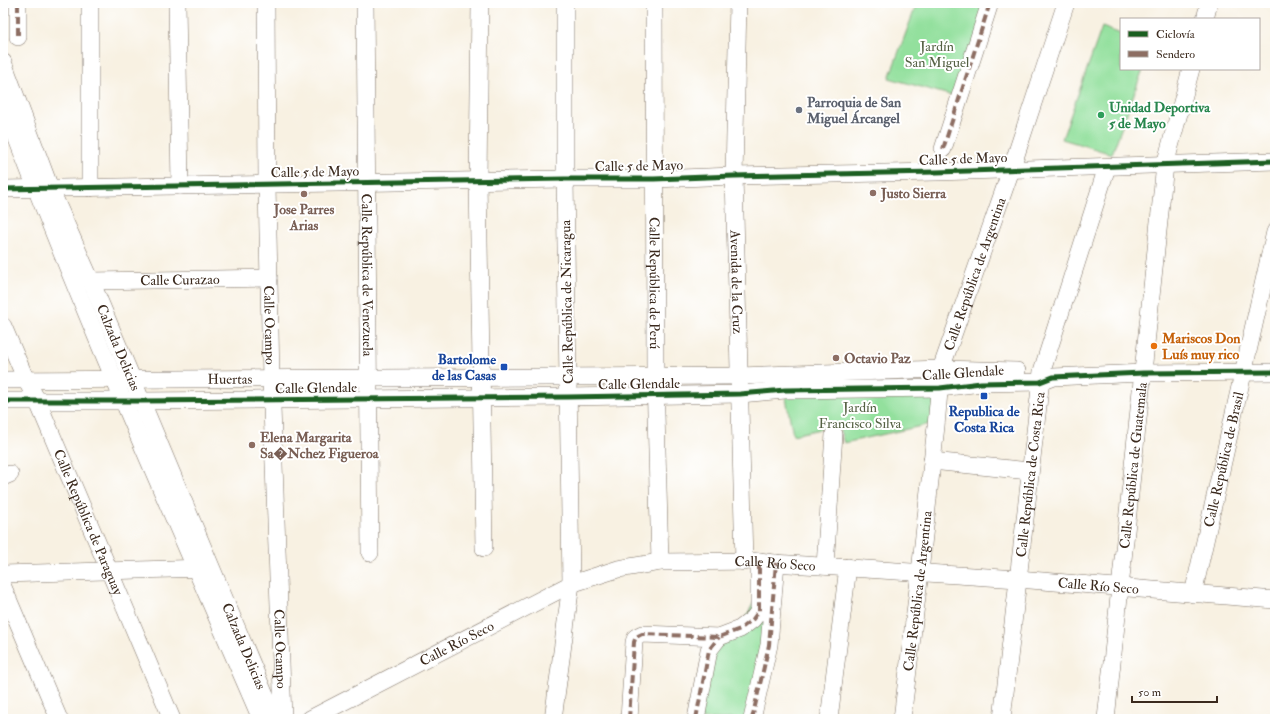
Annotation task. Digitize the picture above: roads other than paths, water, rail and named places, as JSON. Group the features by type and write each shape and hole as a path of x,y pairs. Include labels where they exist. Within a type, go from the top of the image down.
{"street":[{"path":"18,3 18,37"},
{"path":"90,3 90,188"},
{"path":"177,3 180,186"},
{"name":"Calle Ocampo","path":"266,3 267,184 271,379 283,719"},
{"name":"Calle República de Venezuela","path":"365,3 370,552"},
{"path":"480,3 478,180 484,548"},
{"name":"Calle República de Nicaragua","path":"553,719 571,584 565,179 565,3"},
{"name":"Calle República de Perú","path":"654,3 655,395 660,562"},
{"name":"Avenida de la Cruz","path":"738,3 734,176 739,376 769,645 752,719"},
{"path":"943,149 990,3"},
{"name":"Calle República de Argentina","path":"902,719 920,572 941,369 1011,170 1066,3"},
{"path":"1205,18 1209,3"},
{"name":"Calzada Delicias","path":"3,62 43,189 124,402 275,719"},
{"name":"Calle República de Guatemala","path":"1106,719 1165,165 1191,70"},
{"name":"Calzada Delicias","path":"3,102 43,189 90,281 141,401 261,719"},
{"name":"Calle 5 de Mayo","path":"3,189 478,180 654,179 1011,170 1275,161"},
{"name":"Calle República de Costa Rica","path":"1002,719 1030,471 1045,377 1107,167"},
{"name":"Calle República de Brasil","path":"1192,594 1275,232"},
{"name":"Calle Curazao","path":"90,281 269,278"},
{"name":"Calle República de Paraguay","path":"3,326 26,380 37,400 172,719"},
{"name":"Calle Glendale","path":"481,377 739,376 941,369 983,371 1045,377"},
{"name":"Calle Glendale","path":"3,401 37,400 124,402 740,394 785,390 940,388 1045,377 1143,373 1275,372"},
{"name":"Huertas","path":"3,380 481,377"},
{"path":"825,566 834,434"},
{"path":"932,461 1030,471"},
{"name":"Calle Río Seco","path":"310,719 571,584 618,569 660,562 760,562 848,567 1275,600"},
{"path":"828,719 848,567"},
{"path":"3,574 204,568"},
{"path":"3,587 59,719"},
{"path":"629,719 634,642 636,637 642,634 719,637 740,629 765,611"},
{"path":"696,719 709,650 719,637"}],"place":[{"name":"Parroquia de San Miguel Árcangel","path":"799,110"},
{"name":"Unidad Deportiva 5 de Mayo","path":"1101,115"},
{"name":"Justo Sierra","path":"873,193"},
{"name":"Jose Parres Arias","path":"304,194"},
{"name":"Mariscos Don Luís muy rico","path":"1154,346"},
{"name":"Octavio Paz","path":"836,358"},
{"name":"Bartolome de las Casas","path":"504,367"},
{"name":"Republica de Costa Rica","path":"984,396"},
{"name":"Elena Margarita Sa�Nchez Figueroa","path":"252,445"}],"park label":[{"name":"Jardín San Miguel","path":"937,54"},
{"name":"Jardín Francisco Silva","path":"860,416"}]}
